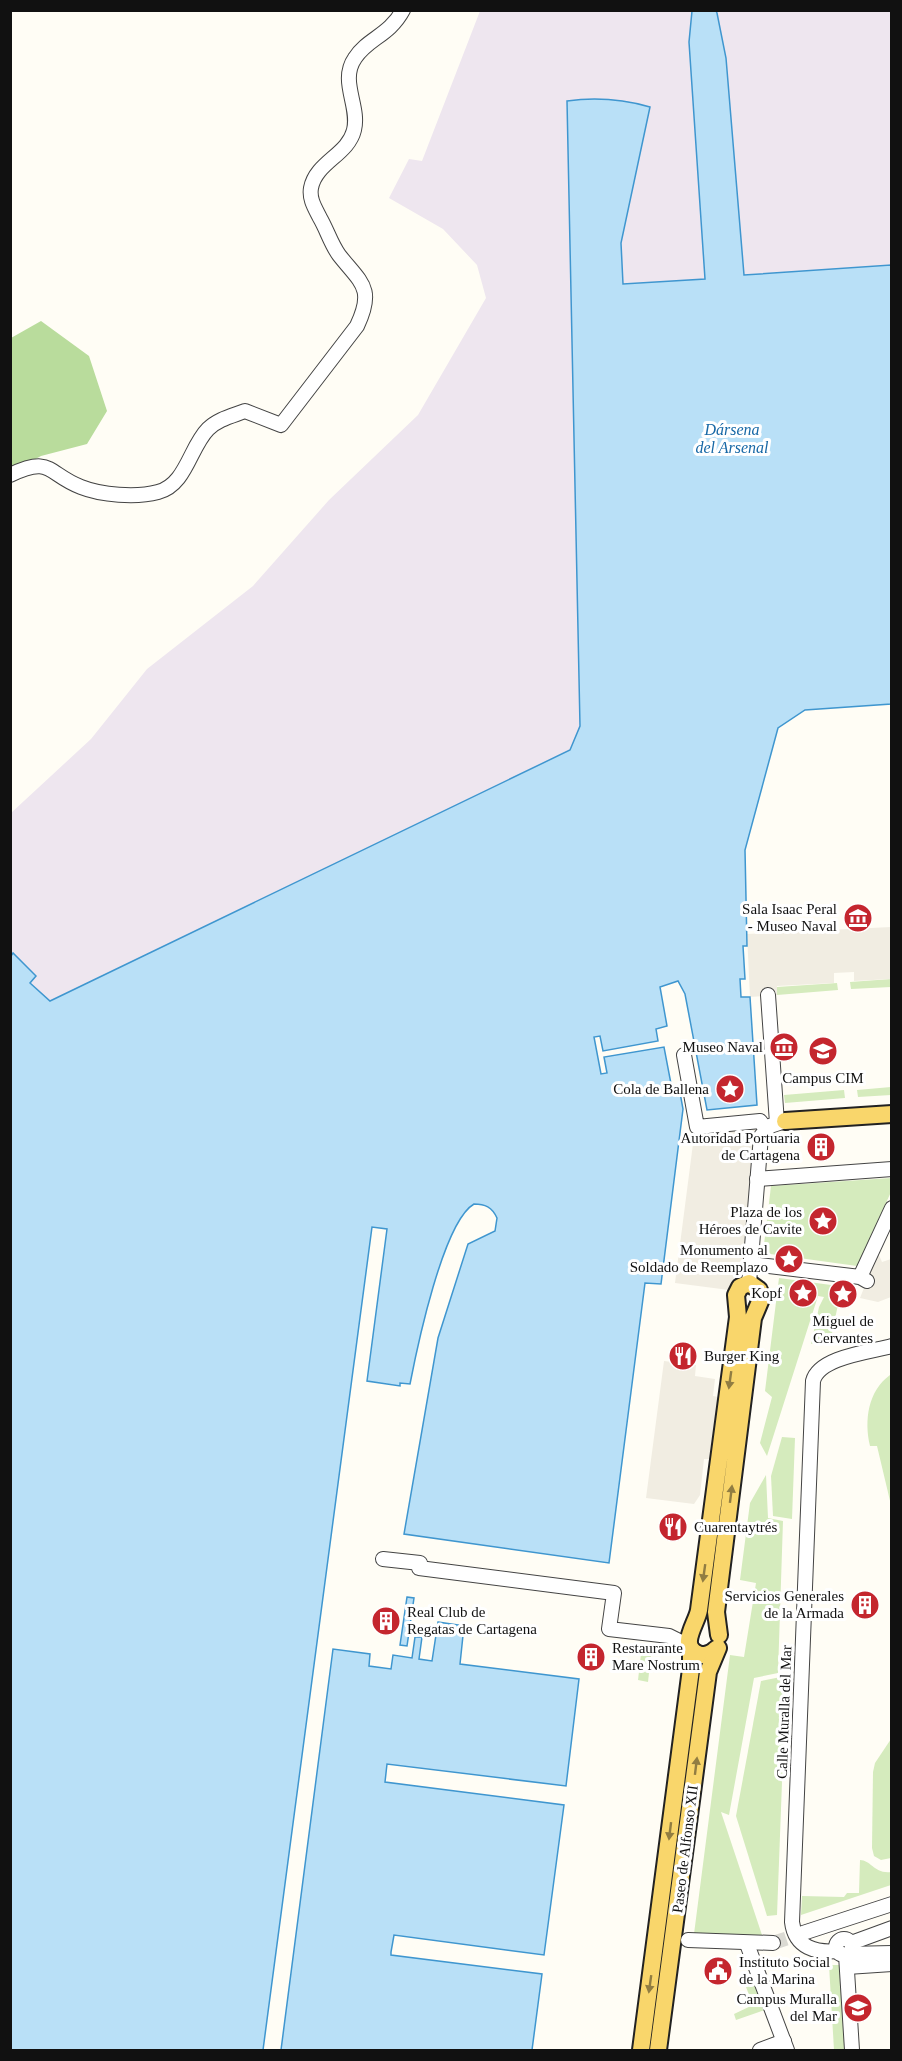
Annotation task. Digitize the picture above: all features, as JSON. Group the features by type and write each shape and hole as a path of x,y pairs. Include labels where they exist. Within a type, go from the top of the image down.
{"main road":[{"path":"776,1124 891,1114"},
{"path":"749,1283 758,1287 761,1293 758,1305 745,1308 737,1301 738,1289 749,1283"},
{"name":"Paseo de Alfonso XII","path":"641,2050 691,1669 691,1639 699,1610 738,1317 737,1301"},
{"name":"Paseo de Alfonso XII","path":"658,2050 708,1672 718,1642 716,1612 753,1318 758,1305"},
{"path":"700,1625 709,1625 718,1642 703,1656 691,1639 700,1625"},
{"path":"658,1926 675,1929"}],"street":[{"path":"10,475 24,469 49,467 77,486 92,492 146,495 161,492 174,483 207,430 219,421 245,411 281,425 357,326 365,310 366,296 362,280 338,253 312,204 311,189 317,172 346,144 354,130 348,85 352,61 361,50 396,23 403,10"},
{"path":"749,1283 760,1141 776,1124 768,995"},
{"path":"684,1055 698,1127 760,1121 776,1124"},
{"path":"757,1179 891,1169"},
{"path":"750,1264 863,1279 891,1208"},
{"name":"Calle Muralla del Mar","path":"803,1939 795,1935 792,1922 813,1381 818,1371 826,1364 891,1346"},
{"path":"383,1558 420,1563 419,1568 614,1593 609,1629 691,1639"},
{"path":"891,1904 803,1939 820,1953 891,1953"},
{"path":"845,1952 891,1928"},
{"path":"675,1929 688,1940 747,1944 773,1943"},
{"path":"671,1953 688,1940"},
{"path":"747,1944 785,2046 760,2050"},
{"path":"845,1952 891,1964"},
{"path":"845,1952 852,2050"}],"shaded area":[{"path":"480,11 891,11 891,265 744,275 743,257 705,279 623,284 580,726 570,750 50,1002 30,983 36,976 11,956 11,813 91,739 147,669 253,586 329,500 418,415 486,298 477,265 443,229 389,198 409,159 422,161"},
{"path":"891,927 891,979 854,981 854,972 834,973 834,983 777,986 777,995 750,997 747,934"},
{"path":"760,1121 751,1264 740,1262 729,1290 675,1283 697,1127"},
{"path":"878,1253 882,1262 891,1259 891,1297 878,1302 860,1298"},
{"path":"664,1361 696,1365 695,1376 715,1379 713,1396 718,1397 709,1459 704,1459 700,1495 694,1504 646,1498"}],"green space":[{"path":"41,321 89,356 107,411 87,444 41,456 11,472 11,338"},
{"path":"891,979 891,987 851,989 850,982"},
{"path":"837,983 838,990 777,995 777,987"},
{"path":"891,1087 891,1095 858,1097 857,1090"},
{"path":"844,1090 845,1098 785,1103 784,1095"},
{"name":"Plaza de los Héroes de Cavite","path":"891,1178 891,1192 857,1266 763,1253 771,1186"},
{"path":"779,1278 846,1287 844,1295 840,1295 831,1338 811,1344 819,1307 824,1297 818,1296 767,1456 760,1443 772,1397 765,1391"},
{"path":"890,1375 892,1378 891,1505 877,1446 870,1446 868,1436 868,1416 872,1398"},
{"path":"782,1437 795,1438 792,1519 773,1516 771,1476"},
{"path":"766,1475 768,1518 783,1521 778,1673 754,1678 729,1815 721,1812 763,1938 694,1934 730,1655 744,1657 756,1583 740,1580 750,1503"},
{"path":"641,1654 651,1655 648,1682 638,1680"},
{"path":"786,1676 777,1915 767,1916 736,1816 761,1681"},
{"path":"891,1739 891,1858 881,1860 874,1856 872,1848 873,1772 875,1763"},
{"path":"860,1860 881,1871 891,1872 891,1885 801,1915 802,1896 844,1897 847,1893 859,1893"},
{"path":"829,1965 840,1965 845,2050 834,2050"},
{"path":"754,1983 765,2010 736,2020 734,2014 753,2005 746,1987"}],"water":[{"name":"Dársena del Arsenal","path":"692,11 716,11 726,58 744,275 891,265 891,704 805,710 778,728 745,850 747,946 743,946 745,979 740,979 741,997 750,997 757,1105 707,1110 685,994 678,981 660,987 667,1026 656,1029 658,1041 603,1051 600,1036 594,1037 601,1074 607,1073 604,1057 664,1047 672,1089 679,1087 683,1109 661,1284 645,1283 609,1563 404,1534 438,1338 468,1244 495,1231 497,1218 490,1209 478,1204 474,1204 463,1215 442,1259 433,1287 410,1384 400,1383 400,1386 367,1381 387,1229 372,1227 263,2050 11,2050 11,956 13,953 36,976 30,983 50,1001 570,750 580,726 567,101 609,100 650,107 621,243 623,284 705,279 689,42"},
{"path":"407,1597 414,1598 407,1646 400,1645"},
{"path":"438,1622 464,1626 460,1664 579,1679 566,1786 387,1764 385,1782 564,1805 544,1955 394,1935 391,1952 391,1955 542,1974 532,2050 281,2050 333,1649 370,1654 369,1666 391,1669 393,1655 412,1658 415,1637 422,1637 419,1659 432,1661"}],"tunnel":[{"path":"773,1943 803,1933"}],"place":[{"name":"Sala Isaac Peral - Museo Naval","path":"858,918"},
{"name":"Museo Naval","path":"784,1047"},
{"name":"Campus CIM","path":"823,1051"},
{"name":"Cola de Ballena","path":"730,1089"},
{"name":"Autoridad Portuaria de Cartagena","path":"821,1147"},
{"name":"Plaza de los Héroes de Cavite","path":"823,1221"},
{"name":"Monumento al Soldado de Reemplazo","path":"789,1259"},
{"name":"Kopf","path":"803,1293"},
{"name":"Miguel de Cervantes","path":"843,1294"},
{"name":"Burger King","path":"683,1356"},
{"name":"Cuarentaytrés","path":"673,1527"},
{"name":"Servicios Generales de la Armada","path":"865,1605"},
{"name":"Real Club de Regatas de Cartagena","path":"386,1621"},
{"name":"Restaurante Mare Nostrum","path":"591,1657"},
{"name":"Instituto Social de la Marina","path":"718,1971"},
{"name":"Campus Muralla del Mar","path":"858,2008"}]}
